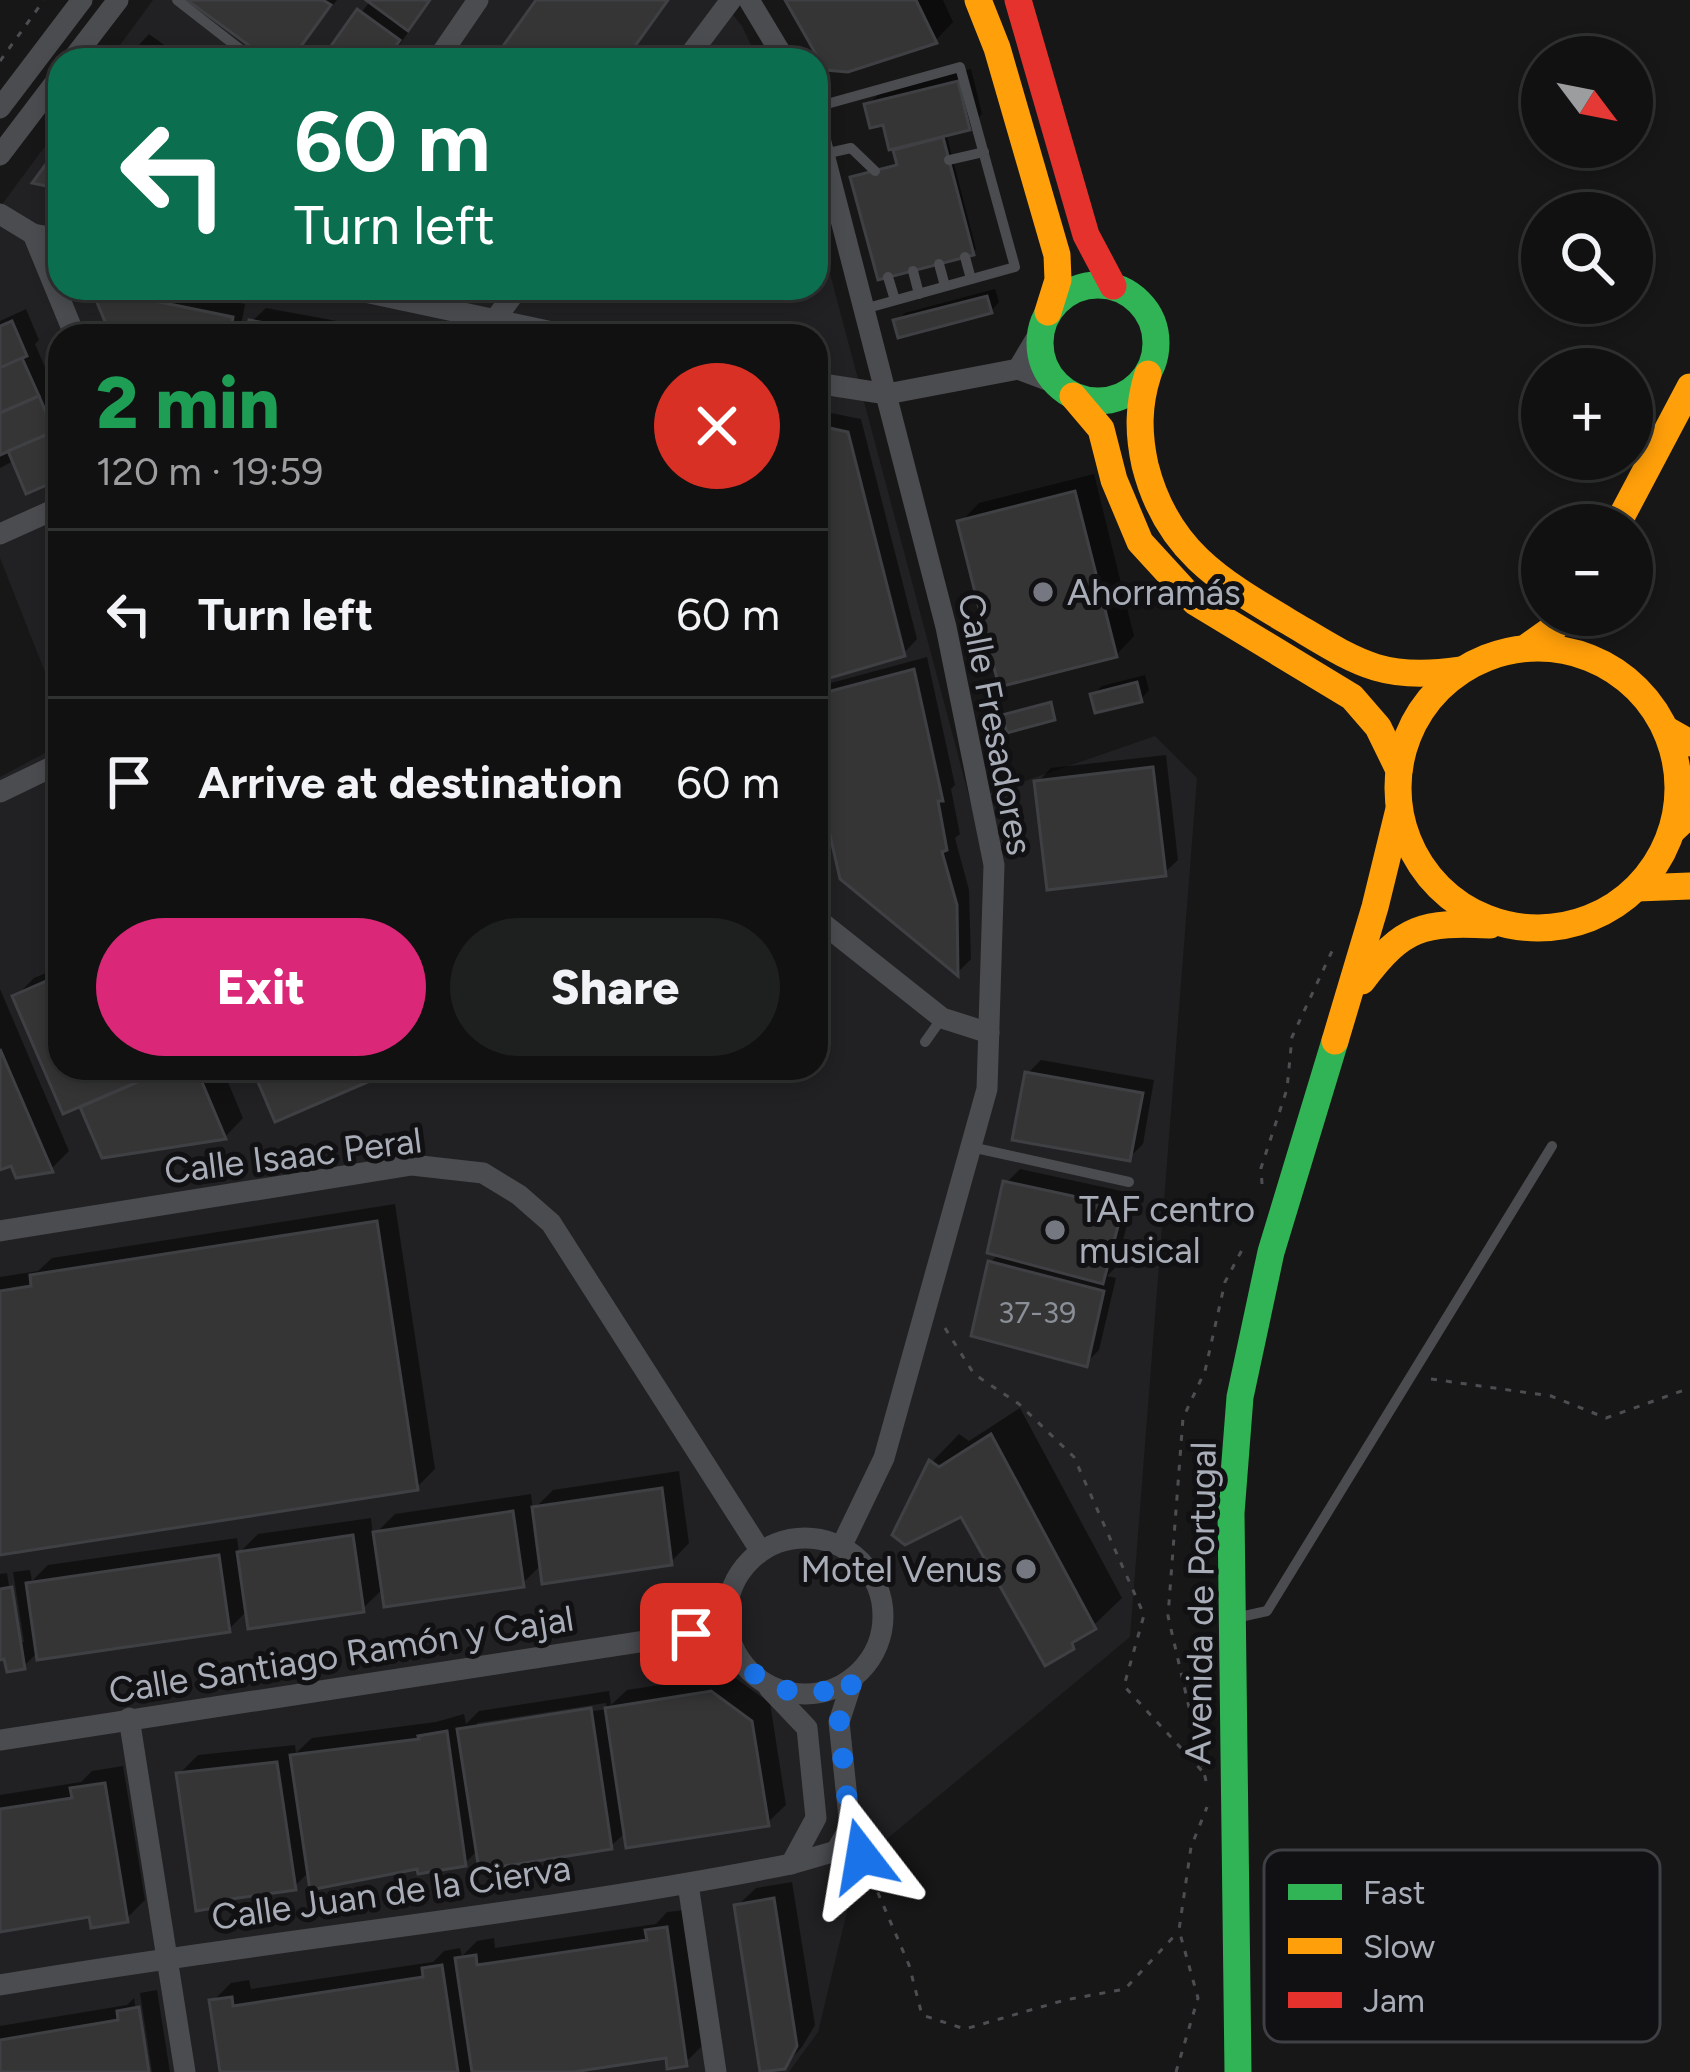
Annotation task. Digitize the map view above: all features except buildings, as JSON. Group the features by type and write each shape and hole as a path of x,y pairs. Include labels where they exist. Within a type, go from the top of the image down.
{"main road":[{"path":"978,0 997,48 1057,255 1058,280 1040,350 1064,390 1093,414 1101,428 1114,481 1139,542 1195,602 1352,697 1378,727 1399,770"},
{"path":"1018,0 1086,236 1113,286"},
{"path":"1044,322 1058,301 1083,286 1113,286 1140,301 1149,314 1157,344 1139,399 1137,422 1150,495 1176,540 1214,578 1360,664 1396,677 1462,670"},
{"path":"1064,390 1094,402 1114,399 1134,390 1148,374"},
{"path":"1628,504 1690,387"},
{"path":"1527,647 1542,636"},
{"path":"1527,647 1570,650 1610,666 1643,694 1678,736 1681,822 1658,861 1637,888 1610,909 1578,922 1544,928 1510,926 1470,911 1436,885 1412,850 1399,809 1399,770 1409,731 1431,697 1462,670 1493,654 1527,647"},
{"name":"Avenida de Portugal","path":"1238,2072 1231,1513 1240,1396 1271,1252 1399,809"},
{"path":"1637,888 1690,886"},
{"name":"Avenida de Portugal","path":"1346,1004 1385,950 1406,932 1431,922 1510,926"}],"street":[{"path":"0,108 82,0"},
{"path":"81,48 118,0"},
{"path":"444,48 478,0"},
{"path":"695,48 730,0"},
{"path":"749,0 778,48"},
{"path":"0,155 48,92"},
{"name":"Calle Fresadores","path":"828,170 946,627 994,865 987,1089 884,1458 842,1545"},
{"path":"0,214 32,234 48,237"},
{"path":"32,234 48,272"},
{"path":"389,300 475,324"},
{"path":"1018,369 1044,322"},
{"path":"828,385 887,394 1018,369 1064,390"},
{"path":"0,534 48,512"},
{"path":"0,792 48,770"},
{"path":"828,928 942,1018 989,1033"},
{"name":"Calle Isaac Peral","path":"0,1232 412,1165 483,1174 519,1195 551,1223 760,1550"},
{"path":"802,1536 842,1545 869,1569 884,1604 880,1642 853,1679 839,1722 850,1827 836,1851 790,1864 816,1818 807,1728 738,1659 691,1634 760,1550 802,1536"},
{"path":"729,1592 726,1629 738,1659"},
{"name":"Calle Santiago Ramón y Cajal","path":"0,1740 691,1634"},
{"path":"769,1687 815,1695 853,1679"},
{"path":"128,1718 185,2072"},
{"name":"Calle Juan de la Cierva","path":"0,1984 167,1956 688,1884 790,1864"},
{"path":"688,1884 716,2072"}],"lane":[{"path":"177,0 239,48"},
{"path":"828,104 960,67 1015,267 864,309"},
{"path":"828,153 851,148 867,170"},
{"path":"949,160 983,152"},
{"path":"965,257 971,279"},
{"path":"939,264 945,286"},
{"path":"913,271 919,294"},
{"path":"888,277 895,300"},
{"path":"925,1042 942,1018"},
{"path":"1232,1618 1267,1611 1552,1146"},
{"path":"971,1147 1130,1182"}],"path":[{"path":"0,62 44,0"},
{"path":"928,1301 974,1374 1019,1404 1074,1456 1144,1615 1124,1686 1204,1773"},
{"path":"1411,1376 1551,1396 1606,1418 1690,1388"},
{"path":"850,1827 908,1965 922,2015 965,2029 1125,1988 1180,1930"}],"shaded area":[{"path":"153,0 721,0 752,48 118,48"},
{"path":"48,142 48,300 828,300 828,266 970,800 1155,736 1197,778 1130,1637 859,1862 818,2032 789,2072 0,2072 0,777 48,751 48,1080 828,1080 828,324 48,324 48,680 0,558 0,207"}],"traffic: fast":[{"path":"1098,285 1120,289 1139,302 1152,321 1156,343 1152,365 1139,384 1120,397 1098,401 1076,397 1057,384 1044,365 1040,343 1044,321 1057,302 1076,289 1098,285"},
{"path":"1238,2072 1231,1513 1240,1397 1271,1252 1335,1041"}],"traffic: slow":[{"path":"978,0 997,48 1057,255 1058,280 1048,312"},
{"path":"1148,374 1140,419 1145,465 1166,519 1198,559 1240,592 1369,665 1409,673 1460,670"},
{"path":"1628,504 1690,387"},
{"path":"1073,396 1101,429 1114,480 1140,542 1195,602 1352,697 1378,727 1399,770"},
{"path":"1527,647 1542,636"},
{"path":"1538,648 1592,659 1637,689 1667,734 1678,788 1667,842 1637,887 1592,917 1538,928 1484,917 1439,887 1409,842 1398,788 1409,734 1439,689 1484,659 1538,648"},
{"path":"1667,730 1690,743"},
{"path":"1335,1041 1399,809"},
{"path":"1673,830 1690,814"},
{"path":"1637,888 1690,886"},
{"path":"1362,981 1390,949 1416,931 1490,925"}],"traffic: jam":[{"path":"1018,0 1086,235 1113,286"}],"place":[{"name":"Ahorramás","path":"1043,592"},
{"name":"TAF centro musical","path":"1055,1230"},
{"name":"Motel Venus","path":"1026,1569"}],"route":[{"path":"691,1634 738,1659 769,1687 815,1695 853,1679 839,1722 850,1827 862,1856"}]}
